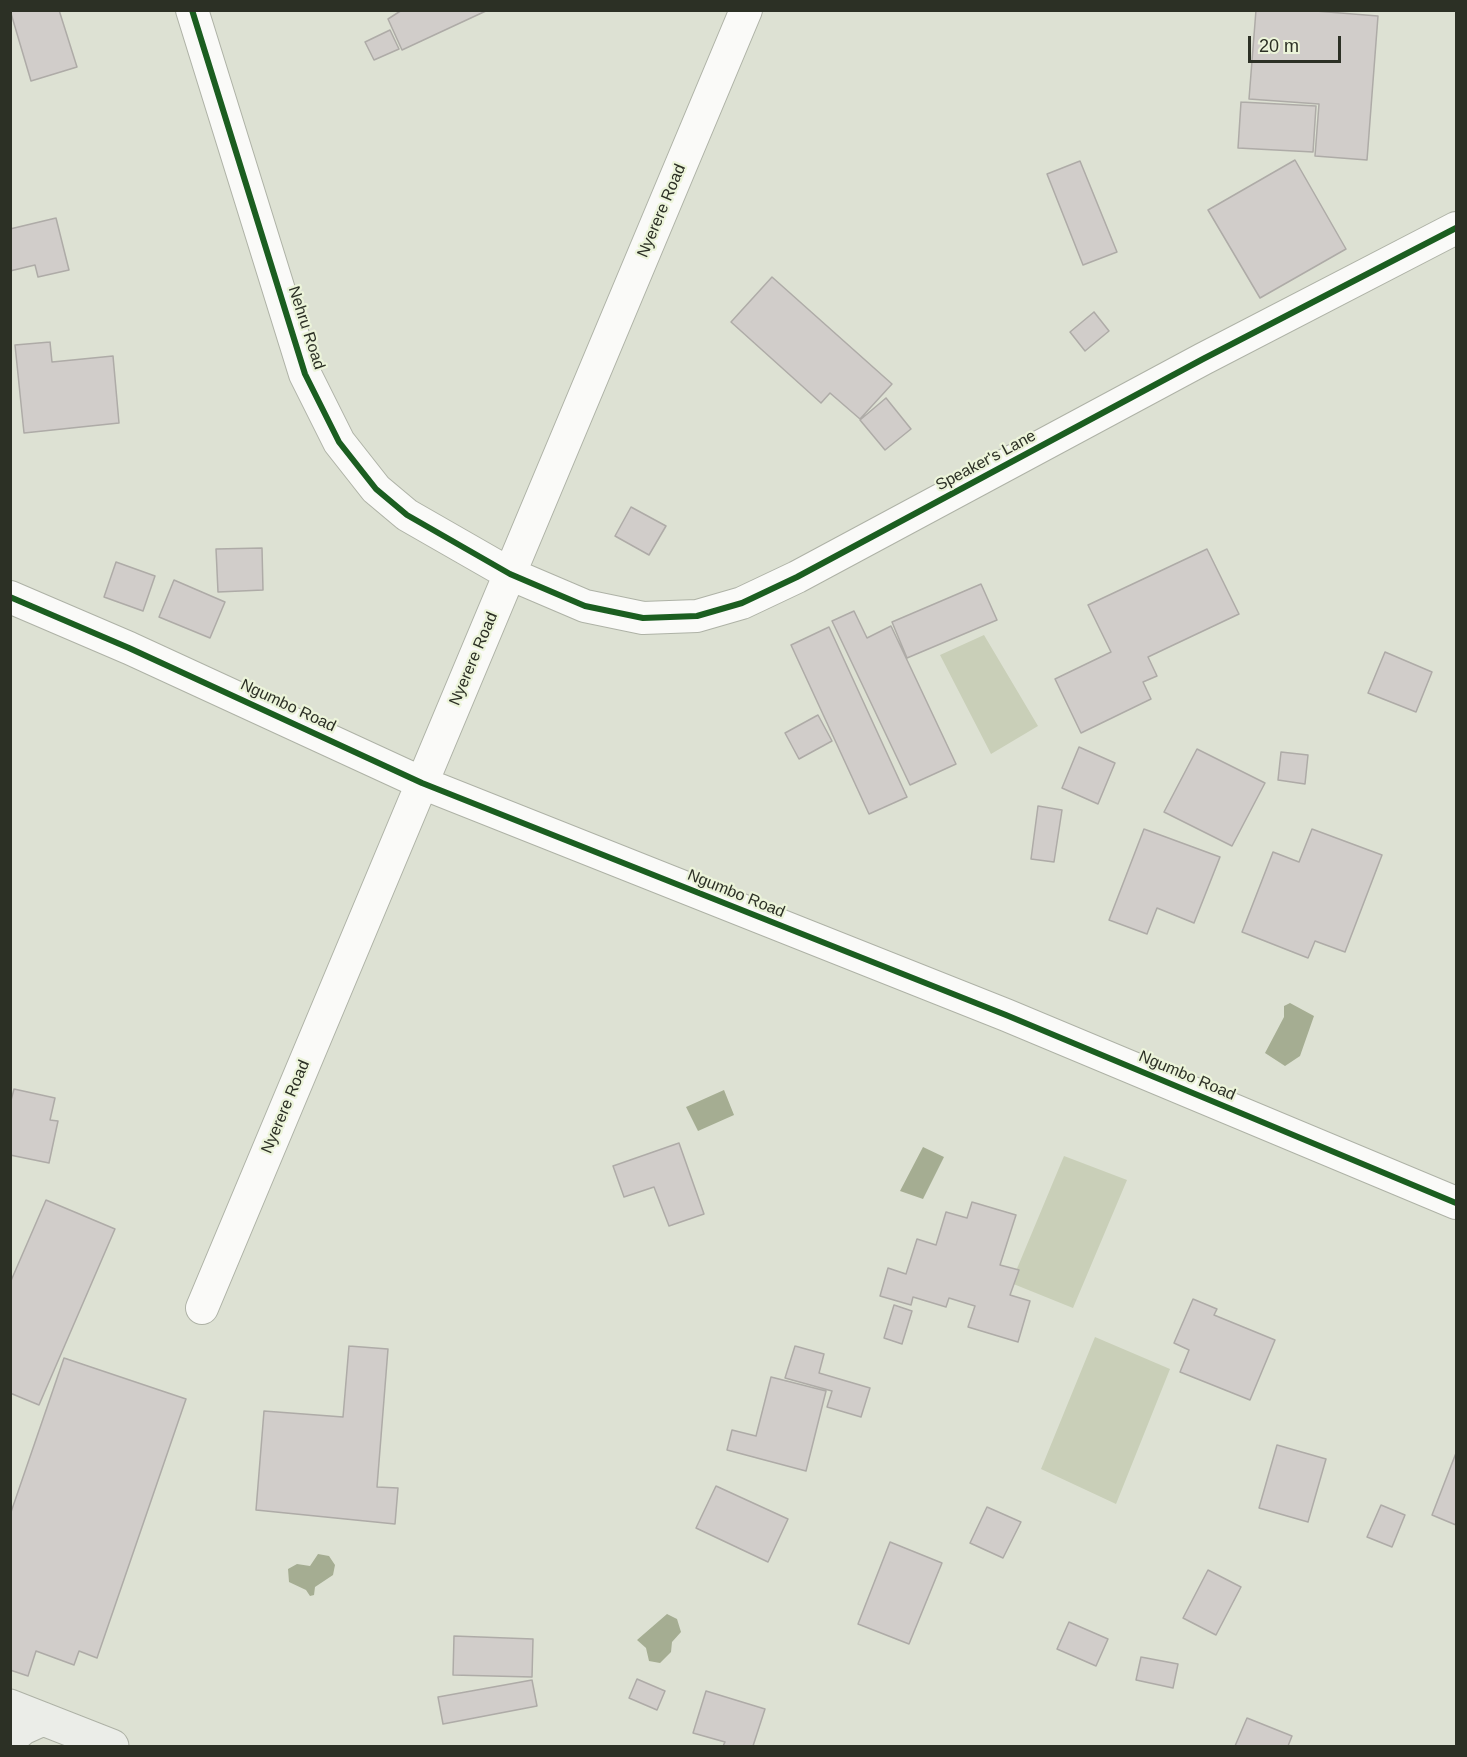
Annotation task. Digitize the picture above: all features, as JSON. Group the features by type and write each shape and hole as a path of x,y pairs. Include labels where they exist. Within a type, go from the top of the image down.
{"main road":[{"path":"10,1706 112,1746"},
{"path":"10,1739 23,1728 43,1719"}],"street":[{"name":"Nehru Road","path":"192,10 305,374 339,442 376,489 407,515 510,574"},
{"name":"Nyerere Road","path":"202,1308 746,10"},
{"name":"Speaker's Lane","path":"510,574 585,606 644,618 697,616 742,603 808,571 1203,359 1456,228"},
{"name":"Ngumbo Road","path":"10,597 129,648 422,783 1006,1015 1456,1203"}],"shaded area":[{"path":"984,635 1038,726 991,754 940,655"},
{"path":"1290,1003 1314,1016 1300,1056 1285,1066 1265,1053 1284,1017 1284,1006"},
{"path":"724,1090 734,1115 698,1131 686,1107"},
{"path":"923,1147 944,1157 923,1199 900,1191"},
{"path":"1064,1156 1127,1180 1073,1308 1011,1283"},
{"path":"1095,1337 1170,1369 1116,1504 1041,1469"},
{"path":"318,1554 329,1556 335,1565 333,1575 315,1587 314,1595 310,1596 306,1590 289,1582 288,1569 297,1564 310,1566"},
{"path":"667,1614 677,1619 681,1632 672,1642 671,1652 660,1663 649,1661 646,1648 637,1640"}],"building":[{"path":"10,10 59,10 77,67 31,81"},
{"path":"402,10 488,10 402,50 388,19"},
{"path":"1256,10 1303,10 1378,16 1367,160 1315,156 1319,104 1249,99"},
{"path":"390,30 399,49 374,60 365,42"},
{"path":"1241,102 1316,106 1313,152 1238,148"},
{"path":"1295,160 1346,249 1260,298 1208,210"},
{"path":"1080,161 1117,252 1083,265 1047,174"},
{"path":"56,218 69,270 38,277 35,265 10,271 10,229"},
{"path":"772,277 892,384 860,419 830,393 821,403 731,322"},
{"path":"1094,312 1109,331 1085,351 1070,332"},
{"path":"50,342 52,362 113,356 119,423 24,433 15,345"},
{"path":"886,398 911,429 885,450 860,420"},
{"path":"631,507 666,526 649,555 615,536"},
{"path":"262,548 263,590 218,592 216,549"},
{"path":"1207,549 1239,614 1148,657 1157,676 1143,682 1151,699 1081,733 1055,679 1111,652 1088,605"},
{"path":"116,562 155,576 143,611 104,597"},
{"path":"174,580 225,602 210,638 159,617"},
{"path":"981,584 997,620 907,658 892,622"},
{"path":"854,611 867,638 891,626 956,764 910,785 832,621"},
{"path":"829,627 907,797 869,814 791,645"},
{"path":"1385,652 1432,672 1416,712 1368,693"},
{"path":"818,715 832,741 799,759 785,733"},
{"path":"1079,747 1115,763 1098,804 1062,788"},
{"path":"1197,749 1265,783 1232,846 1164,812"},
{"path":"1281,752 1308,755 1305,784 1278,780"},
{"path":"1038,806 1062,810 1054,862 1031,859"},
{"path":"1144,829 1220,857 1194,923 1157,908 1147,934 1109,920"},
{"path":"1312,829 1382,855 1345,952 1315,941 1308,958 1242,932 1273,852 1299,862"},
{"path":"14,1089 55,1098 50,1120 58,1121 49,1163 10,1155 10,1104"},
{"path":"679,1143 704,1214 669,1226 654,1187 624,1197 613,1166"},
{"path":"46,1200 115,1229 39,1405 10,1393 10,1283"},
{"path":"972,1202 1016,1215 1000,1265 1019,1270 1010,1295 1030,1301 1018,1342 968,1327 975,1306 949,1298 946,1307 913,1297 911,1305 880,1296 888,1268 906,1274 917,1239 936,1245 946,1212 967,1218"},
{"path":"1193,1299 1217,1309 1214,1315 1275,1340 1250,1400 1180,1372 1189,1350 1174,1343"},
{"path":"894,1305 912,1311 902,1344 884,1338"},
{"path":"349,1346 388,1349 377,1487 398,1488 395,1524 256,1510 264,1411 343,1417"},
{"path":"795,1346 824,1354 819,1373 870,1388 861,1417 827,1407 832,1391 785,1378"},
{"path":"64,1358 186,1399 97,1658 79,1651 74,1665 36,1651 28,1676 10,1670 10,1515"},
{"path":"771,1377 826,1391 806,1471 727,1450 732,1430 756,1436"},
{"path":"1277,1445 1326,1459 1308,1522 1259,1508"},
{"path":"1456,1453 1456,1525 1432,1515"},
{"path":"716,1486 788,1519 768,1562 696,1528"},
{"path":"1381,1505 1405,1515 1392,1547 1367,1537"},
{"path":"987,1507 1021,1522 1003,1558 970,1543"},
{"path":"890,1542 942,1563 909,1644 858,1624"},
{"path":"1208,1570 1241,1587 1216,1635 1183,1618"},
{"path":"1069,1622 1108,1639 1096,1666 1057,1649"},
{"path":"454,1636 533,1639 532,1677 453,1675"},
{"path":"1141,1657 1178,1664 1173,1688 1136,1680"},
{"path":"637,1679 665,1691 657,1710 629,1698"},
{"path":"532,1680 537,1706 443,1724 438,1697"},
{"path":"706,1691 765,1709 753,1746 723,1746 725,1742 693,1733"},
{"path":"1247,1718 1292,1736 1288,1746 1235,1746"}],"cycle path":[{"path":"192,10 305,374 339,442 376,489 407,515 510,574 585,606 643,618 697,616 742,603 797,577 1203,359 1456,228"},
{"path":"10,597 129,648 422,783 1006,1015 1456,1203"}]}
